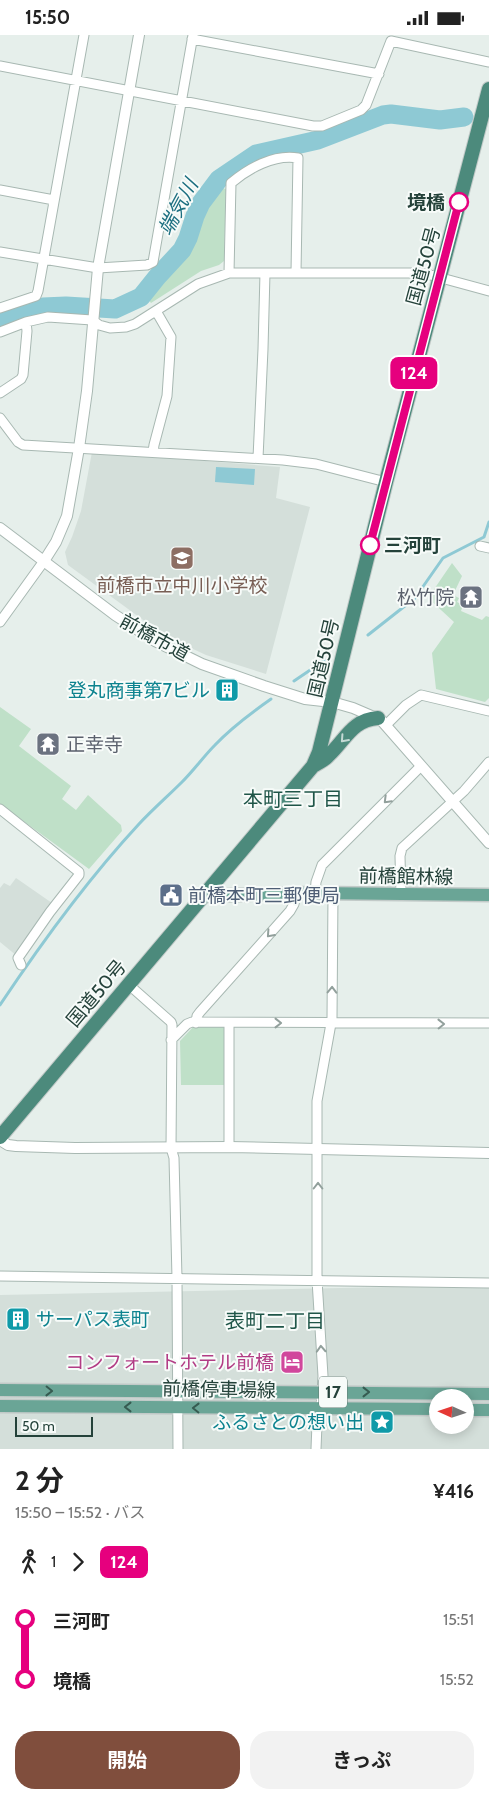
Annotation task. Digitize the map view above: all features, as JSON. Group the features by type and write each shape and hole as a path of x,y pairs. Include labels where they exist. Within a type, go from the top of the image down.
{"highway":[{"name":"国道50号","path":"0,1138 312,766 322,744 386,482 439,277 486,116 489,89"},
{"path":"312,766 328,757 358,723 367,719 382,721"}],"main road":[{"name":"前橋館林線","path":"202,896 315,893 489,895"},
{"name":"前橋停車場線","path":"0,1390 489,1394"},
{"name":"前橋停車場線","path":"0,1406 429,1409"},
{"path":"474,1410 489,1410"}],"street":[{"path":"0,308 36,296 84,35"},
{"path":"0,622 44,561 56,542 67,516 80,448 98,269 139,35"},
{"path":"0,252 98,269 147,265 154,262 193,37 379,74"},
{"path":"0,66 322,126 361,110 366,105 392,38 489,62"},
{"path":"229,273 231,183 262,163 289,157 298,158 296,272"},
{"path":"0,190 54,200"},
{"path":"0,332 26,322 48,317 92,318 98,325 110,328 126,327 135,324 198,284 229,273 423,273 489,291"},
{"path":"258,458 264,339 264,273"},
{"path":"153,452 167,395 171,337 156,311"},
{"path":"0,393 23,375 28,331 26,322"},
{"path":"0,419 20,444 258,458 316,464 386,482"},
{"name":"前橋市道","path":"0,528 115,615 155,641 202,664 264,686 305,699 332,702 353,708 382,721"},
{"path":"489,711 421,695 382,721 489,843"},
{"path":"401,895 400,856 402,848 453,801 489,762"},
{"path":"315,893 316,882 322,865 422,766"},
{"path":"0,809 79,872 79,875 18,958 21,965"},
{"path":"316,1449 317,1424 322,1409 317,1279 318,1093 332,1017 333,893"},
{"path":"196,1023 200,1012 290,911 296,894"},
{"path":"128,984 172,1022 171,1148 174,1158 177,1279 178,1449"},
{"path":"171,1040 187,1024 196,1023 489,1023"},
{"path":"229,1023 229,1147"},
{"path":"0,1138 8,1145 75,1148 229,1147 489,1153"},
{"path":"0,1276 317,1279 489,1283"}],"shaded area":[{"name":"前橋市立中川小学校","path":"92,452 280,467 276,498 310,507 266,674 206,655 165,636 68,565 65,552 81,511"},
{"path":"16,878 52,903 17,956 0,942 0,888 4,883 10,886"},
{"path":"489,1285 489,1449 0,1449 0,1295"}],"green space":[{"path":"218,187 226,189 224,261 219,265 201,271 151,303 148,299 187,250 200,219"},
{"path":"452,563 462,576 453,595 459,598 457,602 463,605 461,611 482,620 486,616 489,617 489,698 485,702 436,689 432,653 454,622 428,598"},
{"path":"0,707 31,729 19,746 71,786 62,799 76,810 88,795 121,825 122,831 89,869 0,804"},
{"path":"194,1026 222,1026 226,1030 226,1085 181,1085 180,1041"}],"water":[{"path":"216,467 255,469 254,485 215,482"}],"waterway":[{"name":"端気川","path":"0,322 43,307 66,306 115,309 141,297 182,250 201,203 219,179 256,154 318,140 383,115 391,114 440,120 464,117"},
{"path":"368,635 415,598 443,558 484,537 489,522"},
{"path":"294,681 325,660"},
{"path":"0,1005 66,912 120,845 221,738 271,699"}],"bus line":[{"name":"124","path":"370,545 459,202"}],"place":[{"name":"境橋","path":"459,202"},
{"name":"三河町","path":"370,545"},
{"name":"前橋市立中川小学校","path":"182,558"},
{"name":"松竹院","path":"471,597"},
{"name":"登丸商事第7ビル","path":"227,690"},
{"name":"正幸寺","path":"48,744"},
{"name":"前橋本町三郵便局","path":"171,895"},
{"name":"サーパス表町","path":"18,1319"},
{"name":"コンフォートホテル前橋","path":"292,1362"},
{"name":"ふるさとの想い出","path":"382,1422"}],"district":[{"name":"本町三丁目","path":"293,799"},
{"name":"表町二丁目","path":"275,1321"}]}
